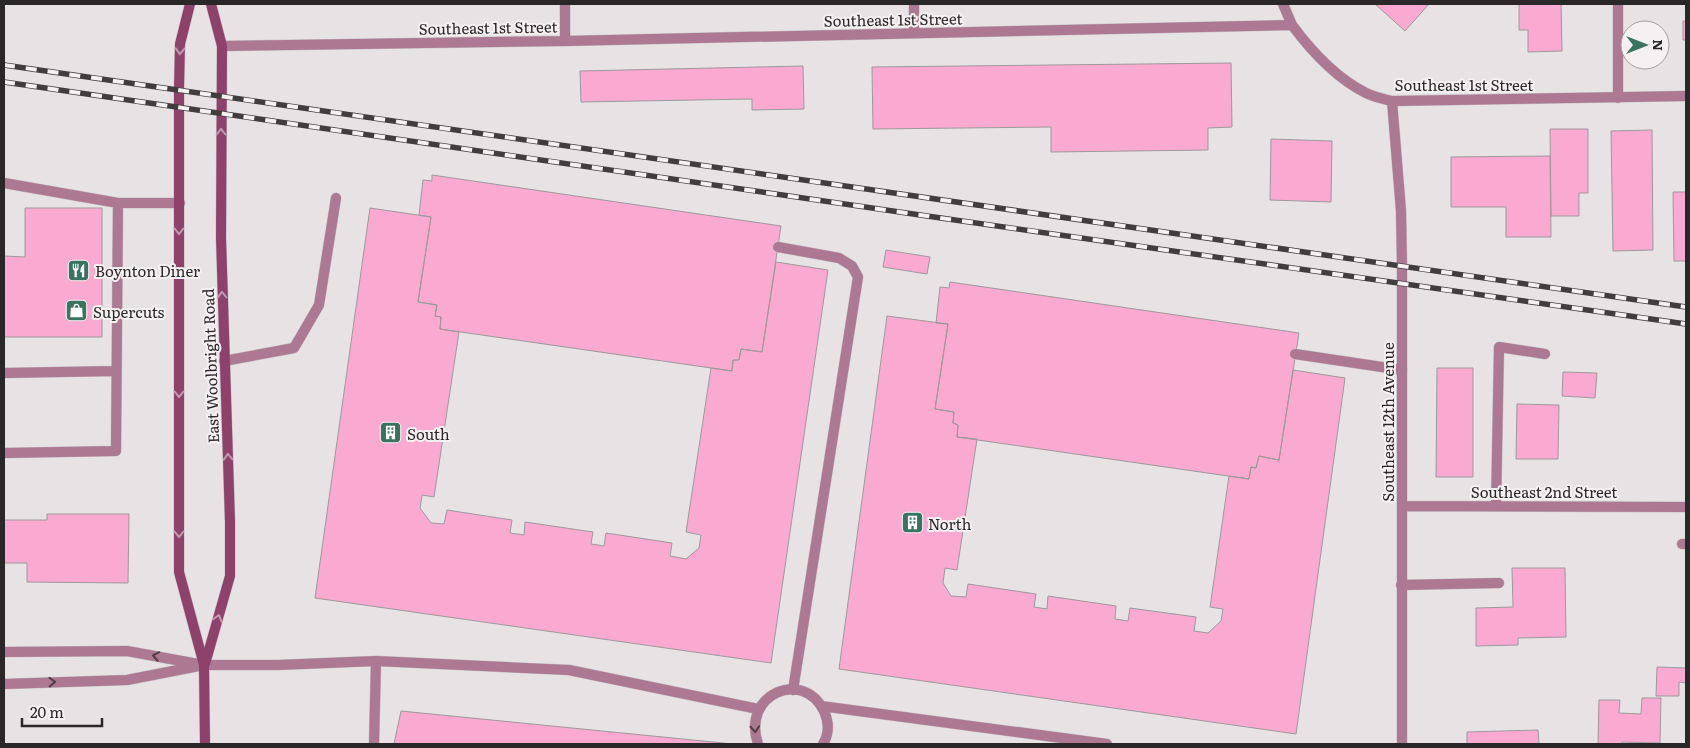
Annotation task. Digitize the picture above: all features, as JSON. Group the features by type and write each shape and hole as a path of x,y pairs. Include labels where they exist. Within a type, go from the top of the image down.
{"main road":[{"name":"East Woolbright Road","path":"190,4 180,44 179,572 204,665 205,744"},
{"name":"East Woolbright Road","path":"204,665 230,576 221,238 222,46 211,4"}],"street":[{"path":"564,41 565,4"},
{"path":"914,4 914,33"},
{"path":"1283,4 1292,25"},
{"path":"1618,4 1618,98"},
{"name":"Southeast 1st Street","path":"222,46 564,41 1292,25 1310,50 1346,81 1367,94 1392,101 1686,96"},
{"name":"Southeast 12th Avenue","path":"1392,101 1401,211 1402,744"},
{"path":"4,183 118,203 180,203"},
{"path":"224,361 294,348 319,305 336,198"},
{"path":"4,453 116,451 118,203"},
{"path":"778,247 840,258 852,266 858,277 793,690"},
{"path":"1496,506 1499,347 1545,354"},
{"path":"1295,354 1402,370"},
{"path":"4,373 116,371"},
{"name":"Southeast 2nd Street","path":"1402,506 1686,507"},
{"path":"1401,585 1499,583"},
{"path":"4,652 127,650 204,665"},
{"path":"374,744 376,661"},
{"path":"4,684 127,680 204,665 376,661 569,670 758,709"},
{"path":"758,744 754,734 754,721 758,709 772,694 782,690 804,692 814,698 821,706 826,716 828,728 823,744"},
{"path":"821,706 1107,744"}],"building":[{"path":"1375,4 1429,4 1405,31"},
{"path":"1519,4 1561,4 1562,51 1528,52 1528,30 1519,30"},
{"path":"1683,21 1686,21 1686,40 1683,40"},
{"path":"1231,63 1232,127 1208,128 1208,150 1051,152 1051,127 873,129 872,67"},
{"path":"803,66 804,109 752,110 752,99 581,102 580,71"},
{"path":"1550,129 1588,129 1588,193 1579,193 1579,216 1551,216"},
{"path":"1652,130 1653,250 1613,251 1611,131"},
{"path":"1271,139 1332,141 1331,202 1270,200"},
{"path":"1550,156 1551,237 1506,237 1506,207 1451,207 1451,157"},
{"path":"432,175 781,226 762,352 741,349 739,360 733,360 732,371 440,329 441,317 435,316 437,305 418,302 431,217 419,215 423,180 432,181"},
{"path":"1673,192 1686,192 1686,261 1674,261"},
{"path":"25,208 102,208 102,337 4,337 4,256 25,257"},
{"name":"South","path":"370,208 431,217 418,302 437,305 435,316 441,317 440,329 459,332 434,497 422,495 420,508 431,523 444,524 447,510 512,520 510,533 524,535 525,522 593,532 591,544 604,546 606,533 672,543 670,556 686,559 699,548 701,535 686,532 711,368 732,371 733,360 739,360 741,349 762,352 776,262 828,270 771,663 315,598"},
{"path":"886,250 930,257 927,274 883,267"},
{"path":"950,282 1299,333 1279,460 1259,456 1256,468 1251,467 1249,479 957,437 958,425 953,423 954,412 935,409 948,324 936,323 940,287 949,288"},
{"name":"North","path":"887,316 948,324 935,409 954,412 953,423 958,425 957,437 977,439 957,570 945,568 943,583 951,596 966,597 968,584 1036,594 1034,607 1047,609 1048,596 1116,606 1115,619 1128,621 1130,608 1196,617 1194,631 1208,633 1221,621 1223,609 1210,607 1229,476 1249,479 1251,467 1256,468 1259,456 1279,460 1293,370 1345,378 1296,734 839,669"},
{"path":"1437,368 1473,368 1473,477 1436,477"},
{"path":"1563,372 1597,373 1595,398 1562,396"},
{"path":"1517,404 1559,405 1558,459 1516,459"},
{"path":"47,514 129,514 128,583 27,582 27,563 4,563 4,520 47,520"},
{"path":"1512,568 1565,568 1566,637 1518,638 1518,645 1476,646 1476,608 1513,607"},
{"path":"1657,667 1686,668 1686,683 1679,682 1679,696 1656,696"},
{"path":"1642,698 1661,698 1660,743 1622,742 1622,744 1598,744 1599,700 1620,700 1619,713 1641,714"},
{"path":"401,711 733,744 394,744"},
{"path":"1538,730 1539,744 1467,744 1467,732"}],"railway":[{"path":"4,65 1686,307"},
{"path":"4,82 1686,324"}],"place":[{"name":"Boynton Diner","path":"79,270"},
{"name":"Supercuts","path":"77,311"},
{"name":"South","path":"391,433"},
{"name":"North","path":"912,523"}]}
